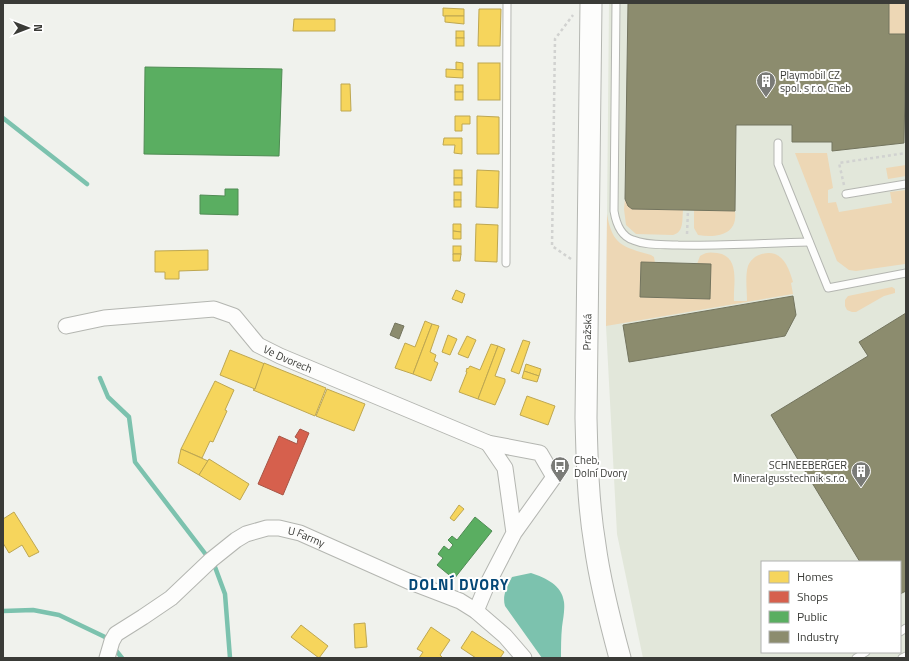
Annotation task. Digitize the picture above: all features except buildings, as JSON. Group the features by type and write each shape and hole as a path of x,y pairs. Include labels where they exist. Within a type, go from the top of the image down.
{"main road":[{"name":"Pražská","path":"582,6 587,462 595,545 603,590 620,658"}],"street":[{"name":"Ve Dvorech","path":"66,326 104,318 214,309 234,316 258,345 280,356 488,443 540,453 554,477 514,533 486,587 476,612"},
{"path":"488,443 504,468 514,533"},
{"name":"U Farmy","path":"107,658 112,641 116,634 170,598 211,560 236,540 246,534 267,528 278,528 300,533 408,581 460,601 505,636 524,658"}],"lane":[{"path":"506,263 507,3"},
{"path":"616,3 614,211 616,222 624,235 632,240 647,244 687,245 809,242"},
{"path":"778,144 778,164 828,288 906,273"},
{"path":"846,194 906,184"},
{"path":"902,658 906,656"}],"path":[{"path":"574,261 552,246 555,40 574,14 582,6"},
{"path":"846,194 838,163 906,153"},
{"path":"687,245 688,210"}],"shaded area":[{"path":"609,3 906,3 906,658 643,658 617,534 606,326"},
{"path":"889,3 906,3 906,34 889,34"},
{"path":"795,153 827,153 833,188 828,190 828,203 836,202 839,212 892,203 890,192 906,190 905,264 856,271 849,270 837,261"},
{"path":"906,165 906,176 888,179 886,168"},
{"path":"625,199 628,206 636,209 683,210 681,228 673,235 636,234 626,225 624,209"},
{"path":"694,210 735,211 735,219 730,230 725,233 712,236 698,235 694,228"},
{"path":"607,214 612,232 620,243 633,250 654,257 655,263 641,263 640,297 710,299 697,264 700,256 710,252 725,255 733,265 735,280 734,301 747,301 746,279 748,266 755,257 767,253 773,253 782,259 786,264 793,282 791,283 793,294 606,326"},
{"path":"892,287 895,289 895,293 884,296 856,312 847,310 845,306 845,300 848,296"},
{"path":"531,573 548,580 557,587 563,596 564,608 561,658 542,658 505,606 505,595 512,577"}],"waterway":[{"path":"3,118 87,184"},
{"path":"100,378 108,397 129,417 135,462 207,556"},
{"path":"215,567 225,594 230,658"},
{"path":"3,611 33,610 59,615 105,637 109,642"},
{"path":"114,648 122,658"}],"place":[{"name":"Playmobil CZ spol. s r.o. Cheb","path":"766,98"},
{"name":"Cheb, Dolní Dvory","path":"560,483"},
{"name":"SCHNEEBERGER Mineralgusstechnik s.r.o.","path":"861,488"}],"district":[{"name":"DOLNÍ DVORY","path":"459,585"}]}
